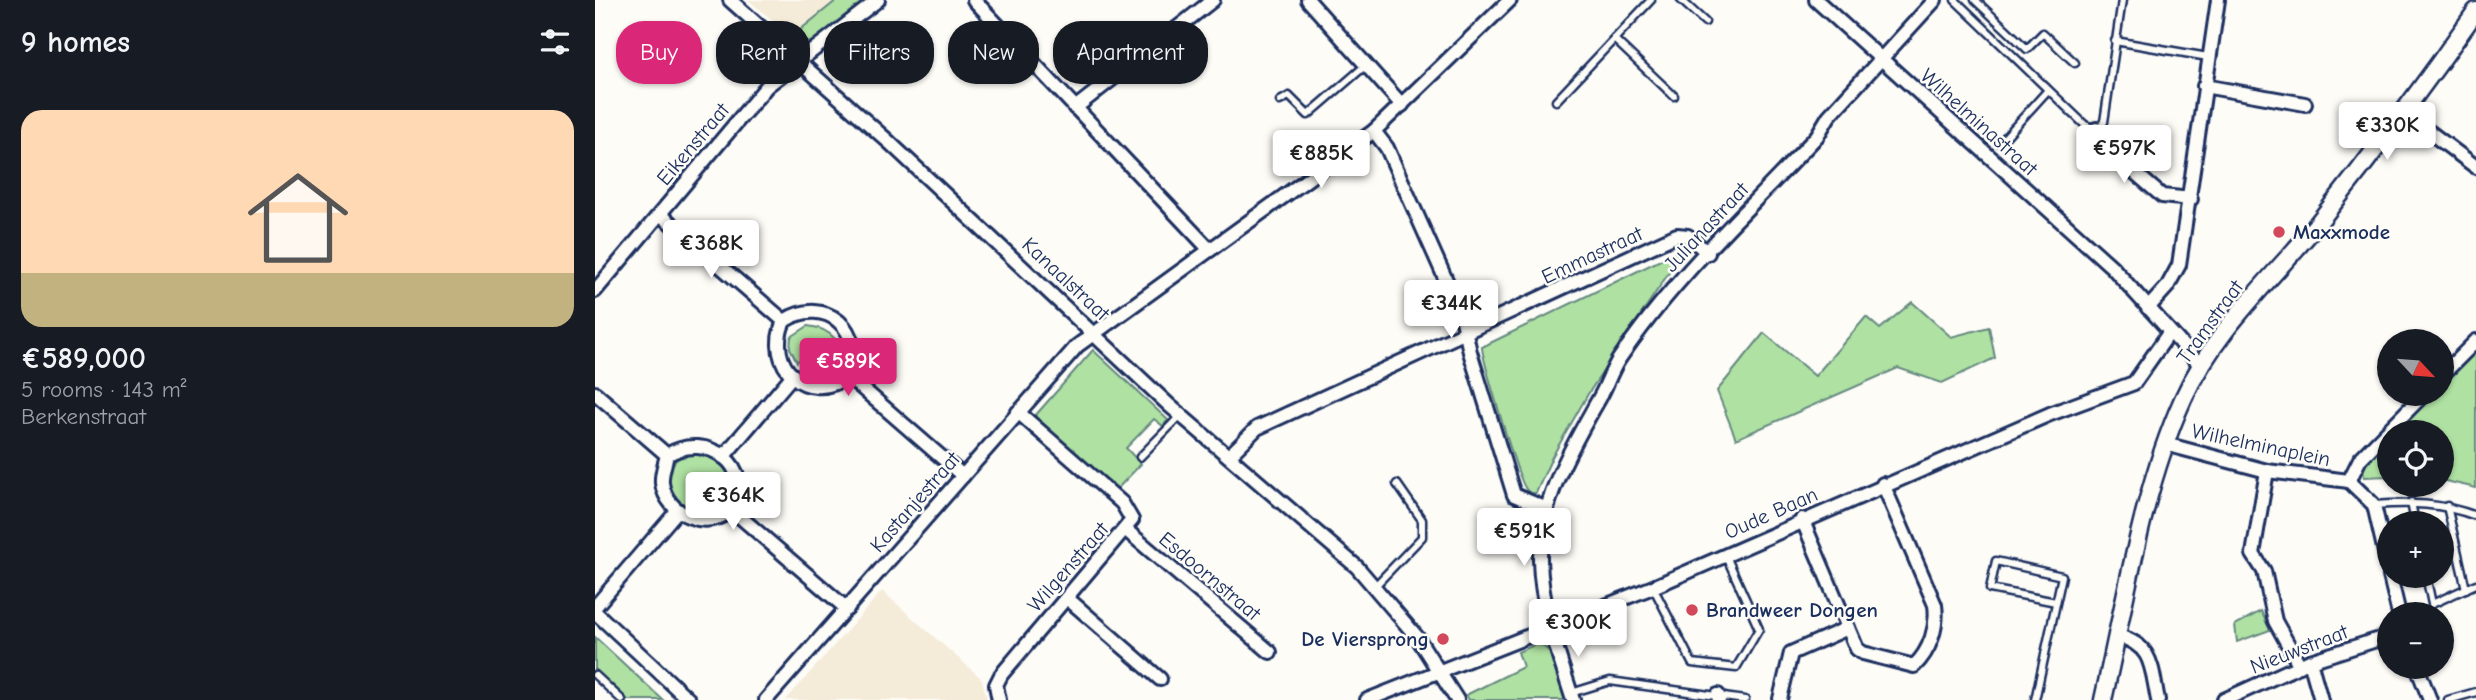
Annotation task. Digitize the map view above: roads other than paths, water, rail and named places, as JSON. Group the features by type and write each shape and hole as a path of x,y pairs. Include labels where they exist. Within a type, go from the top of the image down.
{"street":[{"name":"Kanaalstraat","path":"730,0 754,21"},
{"name":"Eikenstraat","path":"810,50 878,0"},
{"path":"974,0 1210,250"},
{"path":"1075,108 1213,0"},
{"path":"1308,0 1402,105"},
{"name":"Kastanjestraat","path":"766,700 1077,346 1374,131 1510,0"},
{"name":"Wilhelminastraat","path":"1816,0 2112,267 2201,366"},
{"name":"Julianastraat","path":"1552,627 1540,560 1548,509 1567,455 1619,360 1687,274 1817,136 1829,116 1935,0"},
{"path":"2148,308 2167,287 2179,265 2191,199 2204,86 2218,0"},
{"name":"Tramstraat","path":"2103,700 2145,516 2165,444 2183,397 2201,366 2403,112 2476,11"},
{"name":"Kanaalstraat","path":"810,70 1096,333 1181,415 1326,538 1375,586 1417,637 1457,700"},
{"name":"Eikenstraat","path":"595,291 769,84"},
{"path":"2204,86 2305,104"},
{"path":"2403,112 2476,167"},
{"path":"2095,129 2096,139 2162,196 2191,199"},
{"path":"1374,131 1387,148 1462,316 1514,495 1548,509"},
{"path":"660,214 784,321"},
{"name":"Emmastraat","path":"1229,456 1257,428 1677,235 1688,236 1708,253"},
{"path":"813,311 823,313 842,324 854,349 848,376 823,386 811,386 793,375 782,364 777,343 784,321 794,314 813,311"},
{"name":"Oude Baan","path":"1367,700 1653,587 1883,484 2050,414 2134,383 2169,333"},
{"path":"2454,363 2476,341"},
{"path":"723,457 793,375"},
{"path":"848,376 963,476"},
{"path":"595,393 667,455"},
{"name":"Wilhelminaplein","path":"2349,481 2360,459 2412,406"},
{"name":"Wilgenstraat","path":"999,700 996,685 1001,675 1132,520 1122,503 1018,412"},
{"path":"691,444 707,446 734,468 739,484 731,509 725,516 708,521 692,519 678,510 662,484 667,455 691,444"},
{"name":"Wilhelminaplein","path":"2165,444 2267,471 2349,481 2374,505"},
{"path":"2267,471 2253,554 2264,571 2275,621 2305,664 2321,700"},
{"path":"1802,519 1857,649 1863,653 1915,666 1927,654 1936,616 1935,606 1883,484"},
{"path":"2374,505 2377,518"},
{"path":"731,509 847,608"},
{"path":"595,607 678,510"},
{"name":"Esdoornstraat","path":"1126,530 1270,652"},
{"path":"1067,598 1160,679"},
{"path":"595,612 689,700"},
{"path":"1552,627 1572,697"},
{"path":"1780,699 1790,653 1848,628"},
{"path":"2118,636 2133,640 2145,650 2158,700"},
{"name":"Nieuwstraat","path":"2224,700 2305,664 2377,640"},
{"path":"2422,679 2430,700"}],"lane":[{"path":"1556,101 1651,0"},
{"path":"1681,0 1705,22"},
{"path":"1955,0 2085,125 2095,129 2104,121 2122,0"},
{"path":"1975,0 2027,49 2043,33 2075,63"},
{"path":"1614,39 1674,96"},
{"path":"2115,41 2208,57"},
{"path":"1280,101 1289,96 1308,115 1366,65"},
{"path":"2000,143 2048,90"},
{"path":"1140,457 1181,415"},
{"path":"1375,586 1422,537 1422,520 1397,484"},
{"path":"2374,505 2411,502 2447,506 2476,516"},
{"path":"2411,502 2413,511"},
{"path":"2447,506 2466,589"},
{"path":"1653,587 1692,663 1736,668 1759,629 1726,554"},
{"path":"2035,700 2062,576 1996,561 1990,589 2056,602"},
{"path":"2429,588 2432,604 2476,584"},
{"path":"595,675 622,700"},
{"path":"1572,697 1610,681 1745,700"},
{"path":"2448,700 2463,698 2476,692"}],"place":[{"name":"Maxxmode","path":"2279,232"},
{"name":"Brandweer Dongen","path":"1692,610"},
{"name":"De Viersprong","path":"1443,639"}]}
